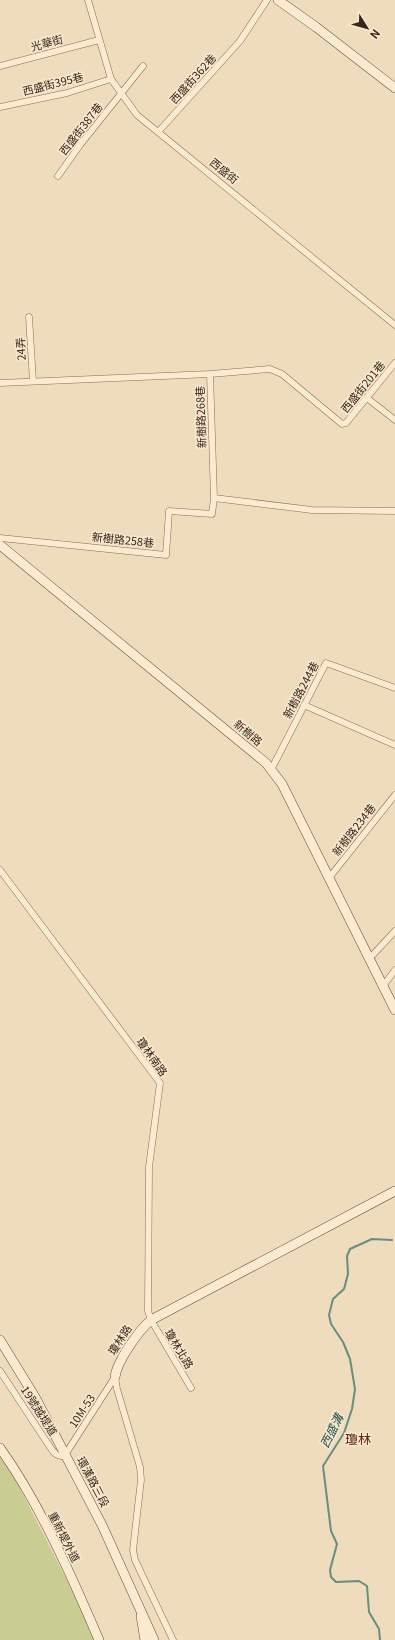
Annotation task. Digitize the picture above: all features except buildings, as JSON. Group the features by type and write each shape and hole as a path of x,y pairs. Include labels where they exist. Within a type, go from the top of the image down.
{"street":[{"name":"西盛街","path":"88,0 111,79 137,115 159,131 395,325"},
{"name":"西盛街362巷","path":"159,131 240,41 267,0"},
{"path":"278,0 352,54 395,88"},
{"name":"光華街","path":"0,66 99,40"},
{"name":"西盛街387巷","path":"58,176 143,66"},
{"name":"西盛街395巷","path":"0,107 67,93 111,79"},
{"name":"24弄","path":"28,317 33,381"},
{"name":"西盛街201巷","path":"210,374 270,369 282,374 342,424 346,423 395,363"},
{"name":"新樹路268巷","path":"0,383 210,374 214,498"},
{"path":"367,398 395,420"},
{"path":"214,498 312,510 395,511"},
{"name":"新樹路258巷","path":"0,538 166,555 169,511 212,514 214,498"},
{"name":"新樹路","path":"0,545 238,740 271,770 282,784 368,959 395,1010"},
{"name":"新樹路244巷","path":"271,770 326,662 395,688"},
{"path":"304,705 395,745"},
{"name":"新樹路234巷","path":"329,878 395,795"},
{"name":"瓊林南路","path":"0,870 160,1082 149,1167 148,1311 151,1320"},
{"path":"368,959 395,931"},
{"path":"382,986 395,970"},
{"name":"瓊林路","path":"115,1377 118,1366 143,1326 151,1320 395,1191"},
{"name":"瓊林北路","path":"151,1320 191,1388"},
{"name":"環漢路三段","path":"0,1340 35,1397 102,1525 154,1640"},
{"name":"19號越堤道","path":"0,1371 54,1452 58,1456 65,1455"},
{"path":"115,1377 140,1467 141,1480 134,1555 174,1640"},
{"name":"10M-53","path":"65,1455 115,1377"},
{"name":"重新堤外道","path":"0,1448 26,1488 80,1595 99,1640"},
{"path":"141,1610 145,1640"}],"green space":[{"path":"0,1450 90,1625 96,1640 0,1640"}],"waterway":[{"name":"西盛溝","path":"380,1640 379,1629 369,1612 367,1586 359,1581 336,1582 331,1577 330,1570 337,1544 331,1531 323,1466 344,1433 352,1409 355,1389 350,1359 343,1342 331,1324 329,1315 333,1299 344,1289 348,1274 347,1256 350,1249 372,1239 392,1240"}],"district":[{"name":"瓊林","path":"358,1439"}]}
